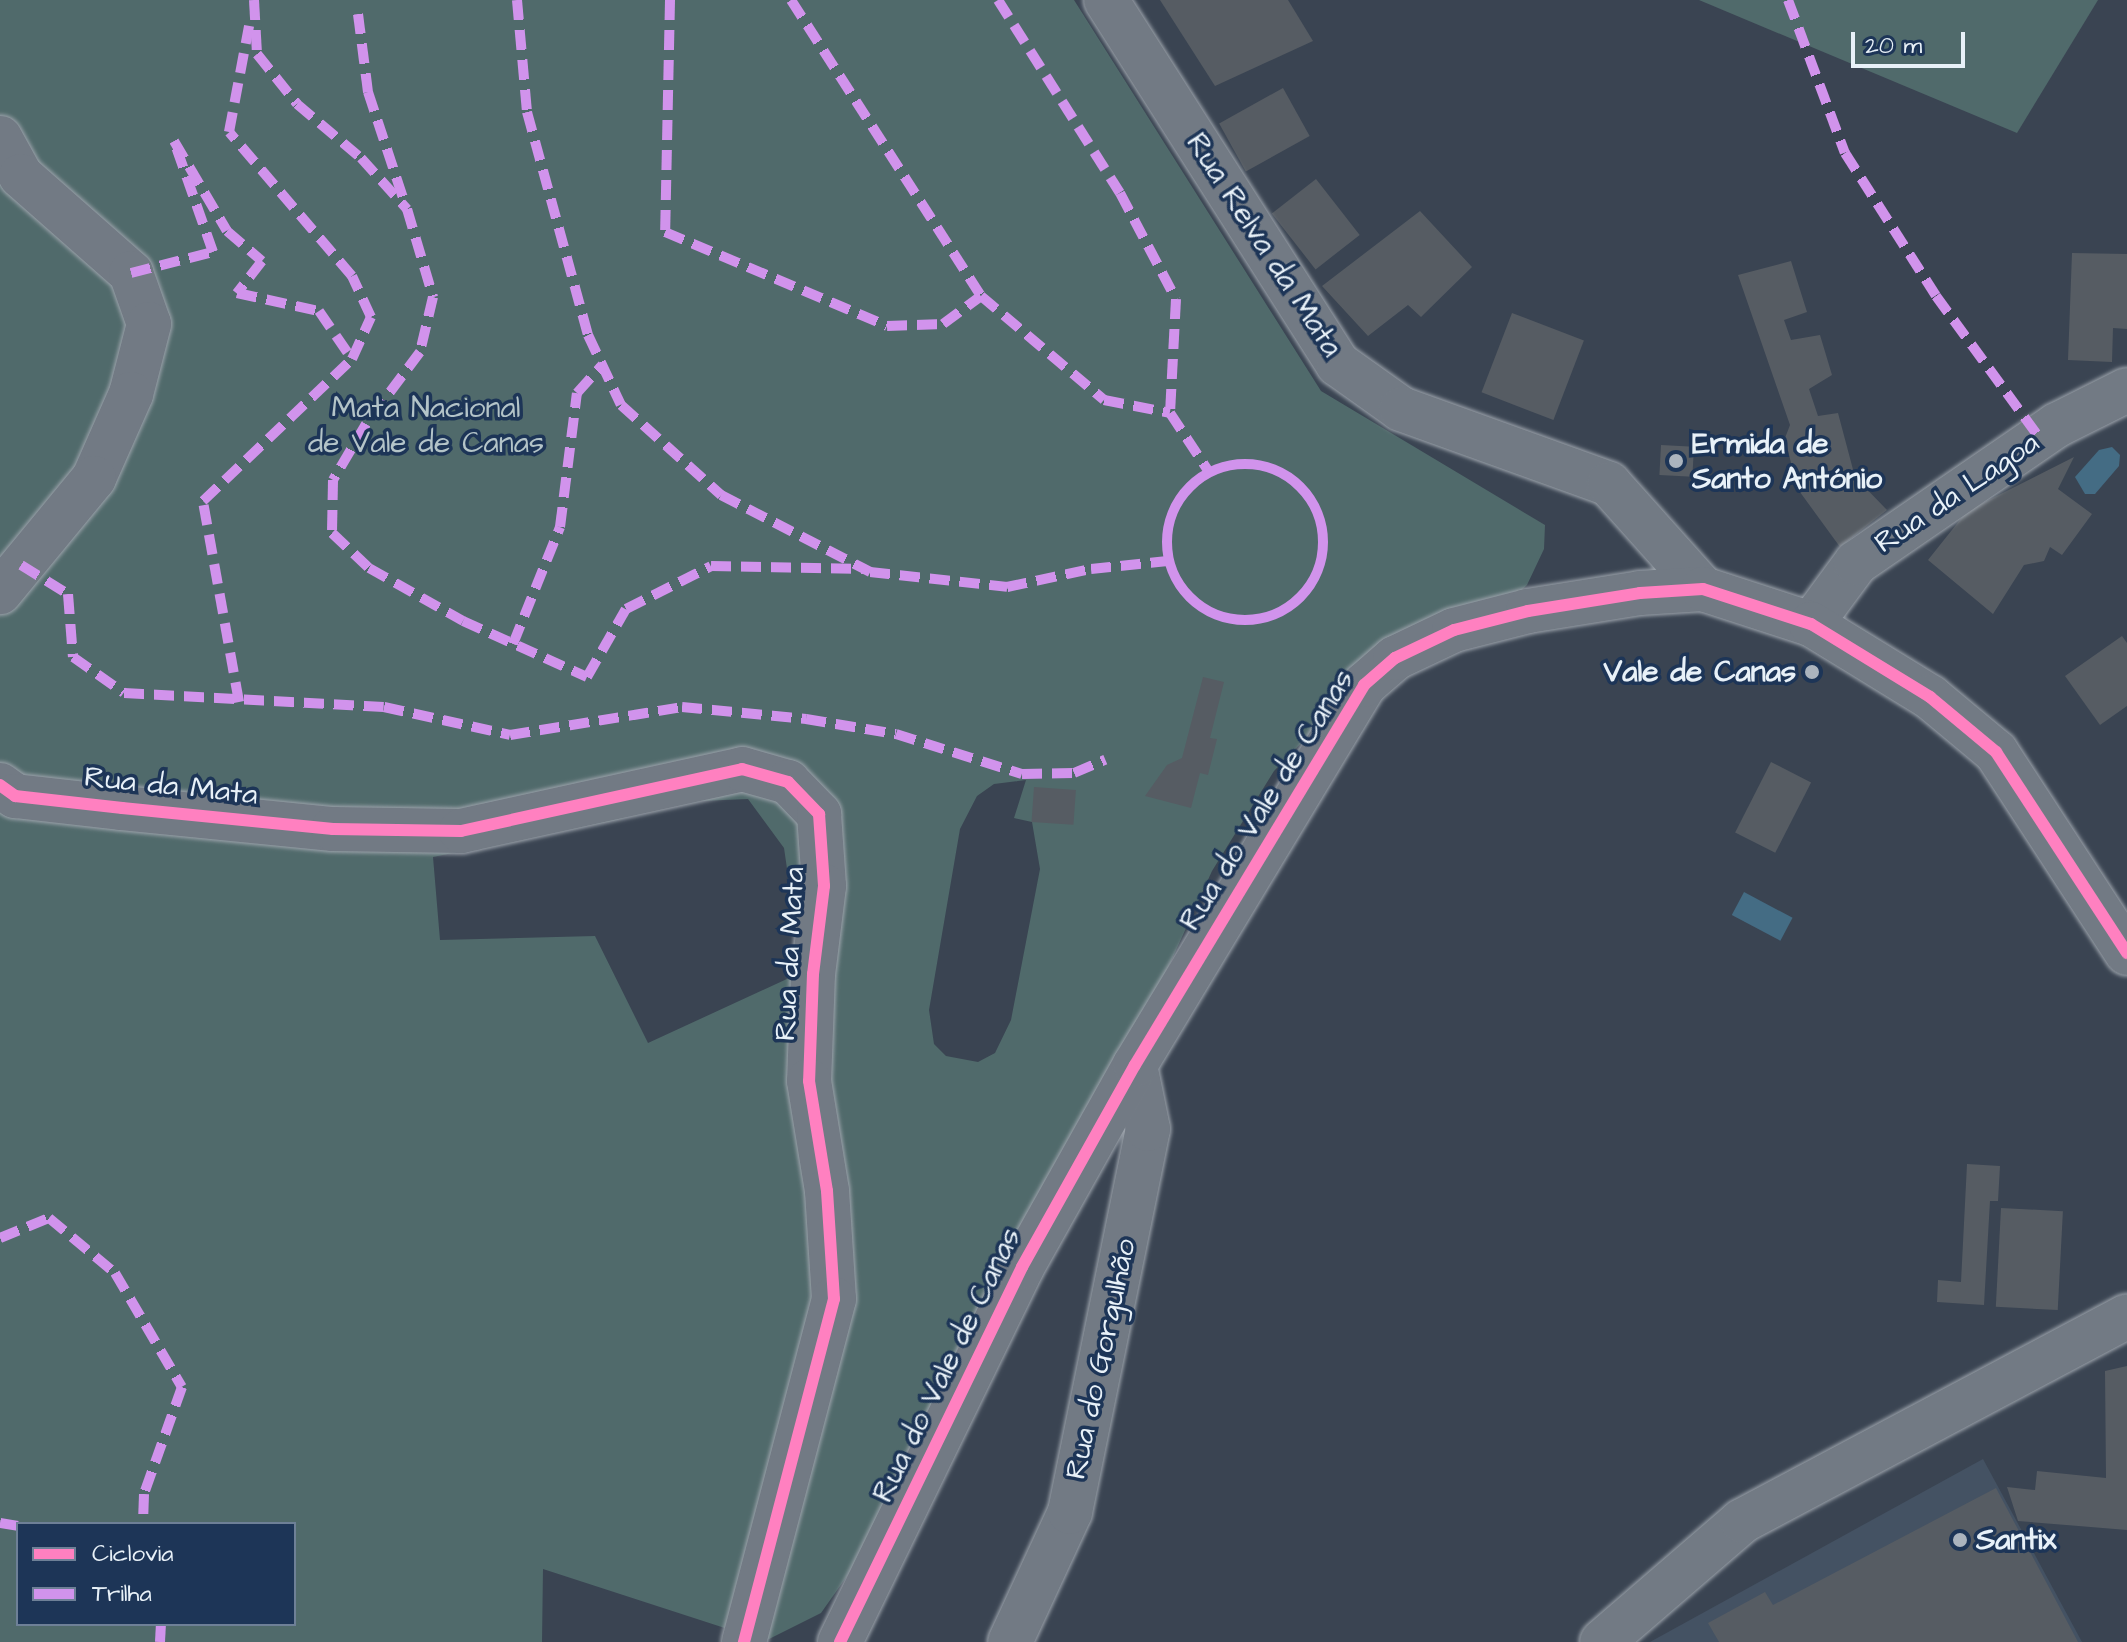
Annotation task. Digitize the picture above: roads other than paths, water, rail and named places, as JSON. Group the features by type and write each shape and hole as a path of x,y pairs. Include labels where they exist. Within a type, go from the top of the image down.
{"street":[{"name":"Rua Relva da Mata","path":"1106,0 1338,364 1401,409 1609,484 1703,589"},
{"path":"0,138 21,176 131,273 149,324 131,394 94,478 0,592"},
{"name":"Rua da Lagoa","path":"1811,624 1856,563 2057,425 2127,390"},
{"name":"Rua do Vale de Canas","path":"840,1642 1022,1267 1135,1065 1364,685 1380,669 1454,630 1591,599 1703,589 1811,624 1930,697 1996,752 2127,953"},
{"name":"Rua da Mata","path":"0,785 15,796 122,808 333,829 461,831 742,769 788,782 819,814 824,886 813,974 809,1081 827,1191 834,1299 744,1642"},
{"name":"Rua do Gorgulhão","path":"1010,1642 1070,1512 1148,1129 1135,1065"},
{"path":"1602,1642 1742,1521 2127,1316"}],"place":[{"name":"Ermida de Santo António","path":"1676,461"},
{"name":"Vale de Canas","path":"1812,672"},
{"name":"Santix","path":"1960,1540"}],"park label":[{"name":"Mata Nacional de Vale de Canas","path":"426,425"}]}
